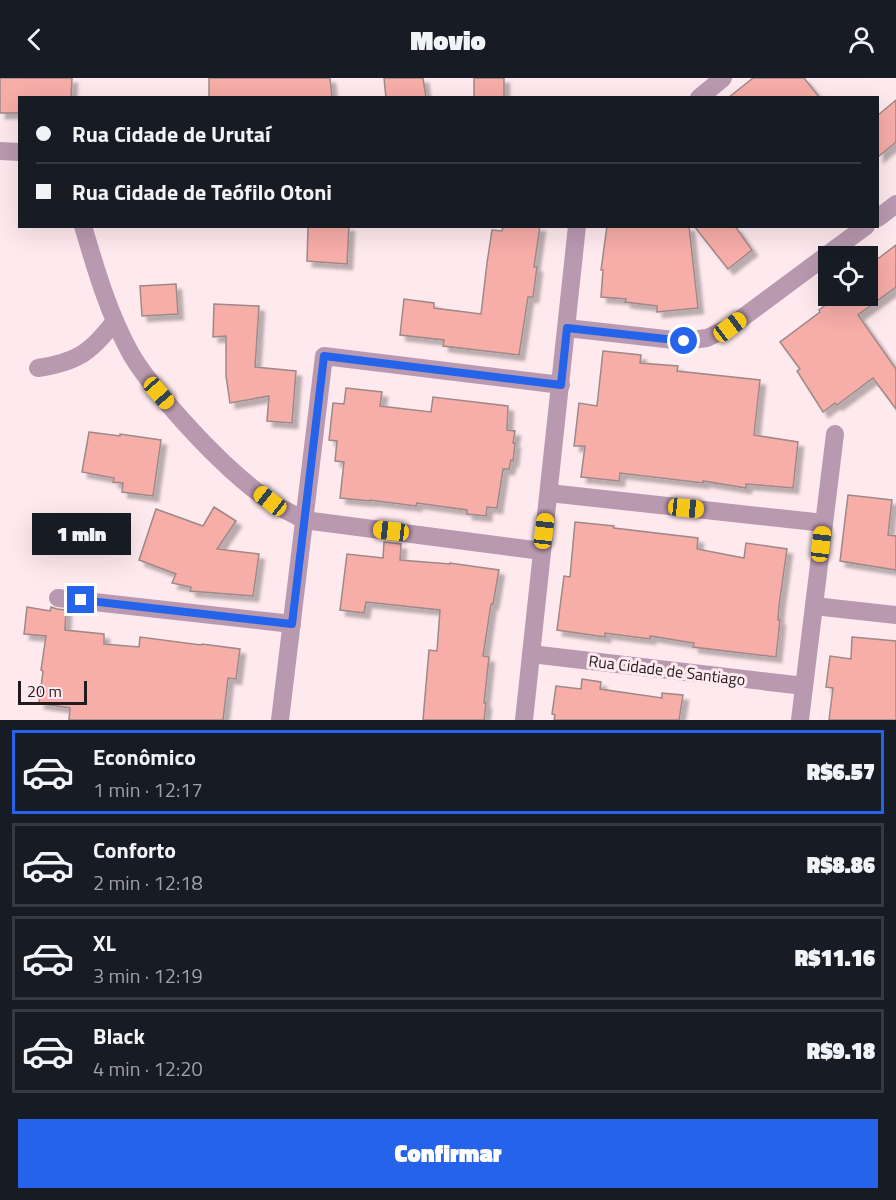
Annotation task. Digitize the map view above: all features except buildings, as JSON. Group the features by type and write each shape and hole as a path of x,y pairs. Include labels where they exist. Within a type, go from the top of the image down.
{"street":[{"path":"701,96 723,78"},
{"path":"0,152 18,152"},
{"path":"879,217 896,204"},
{"path":"84,228 115,321 138,365 196,435 232,471 270,501 304,520 542,551"},
{"path":"524,720 577,228"},
{"path":"567,328 684,341 707,338 730,327 863,228"},
{"path":"38,368 61,365 83,354 100,340 115,321"},
{"path":"280,720 324,356 561,385"},
{"path":"800,720 835,434"},
{"path":"549,493 824,523"},
{"path":"58,598 292,624"},
{"path":"814,606 896,615"},
{"name":"Rua Cidade de Santiago","path":"531,654 804,686"}],"route":[{"path":"81,600 292,624 324,356 561,385 567,328 684,341"}]}
